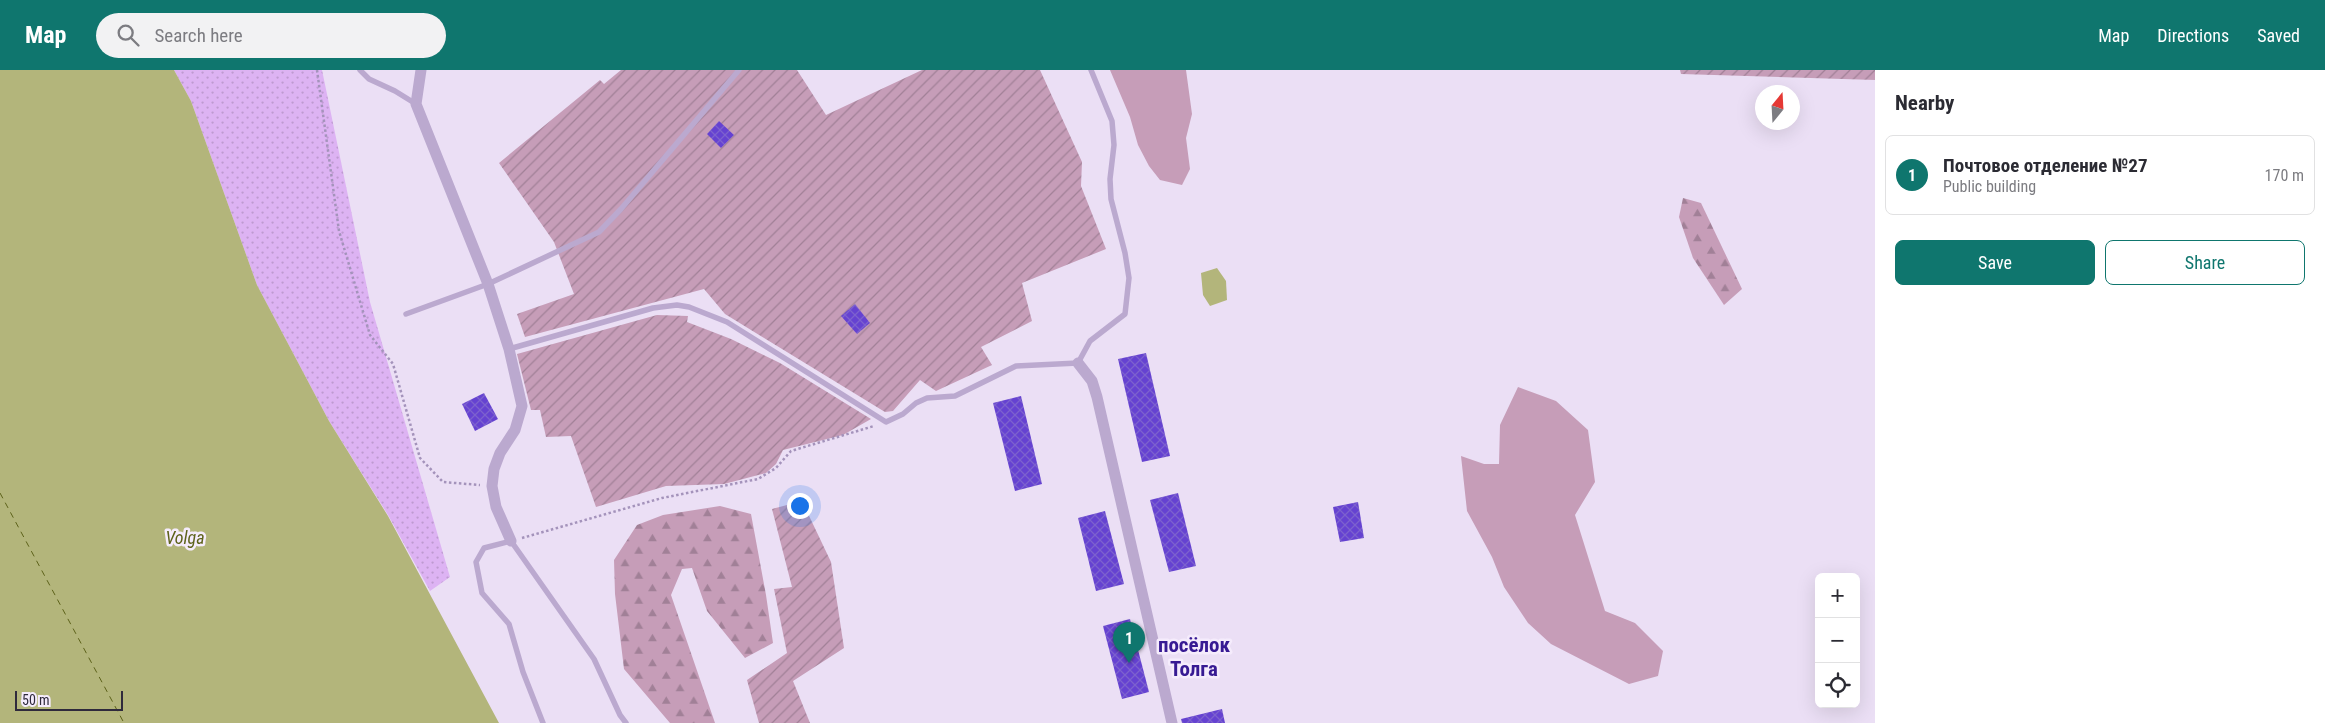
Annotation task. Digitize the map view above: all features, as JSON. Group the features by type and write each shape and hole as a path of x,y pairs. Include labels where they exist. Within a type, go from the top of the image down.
{"street":[{"path":"421,70 416,104 488,284 509,349 522,406 515,430 500,453 494,469 492,486 496,506 511,541"},
{"path":"1078,362 1092,381 1098,397 1172,723"}],"lane":[{"path":"360,70 369,79 395,91 416,104"},
{"path":"406,314 488,284 599,232 621,209 739,70"},
{"path":"509,349 653,308 677,305 689,307 741,329 886,422 903,414 916,403 928,398 956,396 1016,366 1078,362 1090,341 1125,314 1129,278 1125,253 1111,199 1110,179 1114,145 1112,121 1091,70"},
{"path":"543,723 523,672 509,624 482,593 476,562 484,548 511,541 594,659 620,716 626,723"}],"path":[{"path":"317,70 338,231 370,335 393,364 420,458 443,482 492,486"},
{"path":"511,541 662,498 758,479 776,468 791,451 886,422"}],"green space":[{"path":"621,70 797,70 826,115 922,70 1040,70 1082,162 1081,186 1106,249 1022,283 1032,321 981,347 992,365 936,391 920,380 893,411 885,412 725,314 704,289 525,337 517,314 574,294 554,242 499,163 600,80 604,84"},
{"path":"1110,70 1186,70 1192,114 1186,138 1190,169 1182,185 1160,180 1149,166 1138,145 1130,117"},
{"path":"1680,70 1875,70 1875,80 1681,74"},
{"path":"1683,198 1701,203 1742,289 1724,305 1693,258 1679,217"},
{"path":"657,315 688,316 687,322 731,339 780,363 871,419 843,435 783,450 776,464 766,473 724,484 666,486 596,507 571,436 546,437 540,410 531,410 517,354"},
{"path":"1518,387 1556,401 1588,430 1595,482 1575,515 1605,611 1635,623 1663,651 1658,676 1629,684 1551,644 1528,623 1504,587 1492,557 1467,511 1461,456 1484,464 1499,464 1500,425"},
{"path":"802,501 831,562 844,648 793,681 810,723 759,723 747,680 787,653 774,589 792,587 772,509"},
{"path":"720,506 751,514 773,643 745,658 707,611 692,568 682,569 671,595 715,723 670,723 624,669 615,594 614,560 637,525 663,515"}],"sand":[{"path":"174,70 322,70 370,302 450,577 430,591 388,515 329,421 257,285 191,101"}],"water":[{"name":"Volga","path":"0,70 174,70 191,101 257,285 329,421 388,516 499,723 0,723"},
{"path":"1217,268 1226,281 1227,300 1210,306 1203,295 1201,273"}],"building":[{"path":"719,121 734,135 721,148 707,134"},
{"path":"855,304 870,323 857,334 841,316"},
{"path":"1146,353 1170,456 1142,462 1118,359"},
{"path":"484,393 498,419 475,431 462,404"},
{"path":"1021,396 1042,484 1015,491 993,403"},
{"path":"1178,493 1196,566 1169,572 1150,500"},
{"path":"1358,502 1364,538 1340,542 1333,507"},
{"path":"1105,511 1124,584 1096,591 1078,518"},
{"path":"1130,619 1149,692 1122,699 1103,626"},
{"path":"1222,709 1225,723 1182,723 1181,719"}],"ferry route":[{"path":"0,493 124,723"}],"place":[{"name":"Почтовое отделение №27","path":"1129,663"}],"district":[{"name":"посёлок Толга","path":"1194,657"}]}
